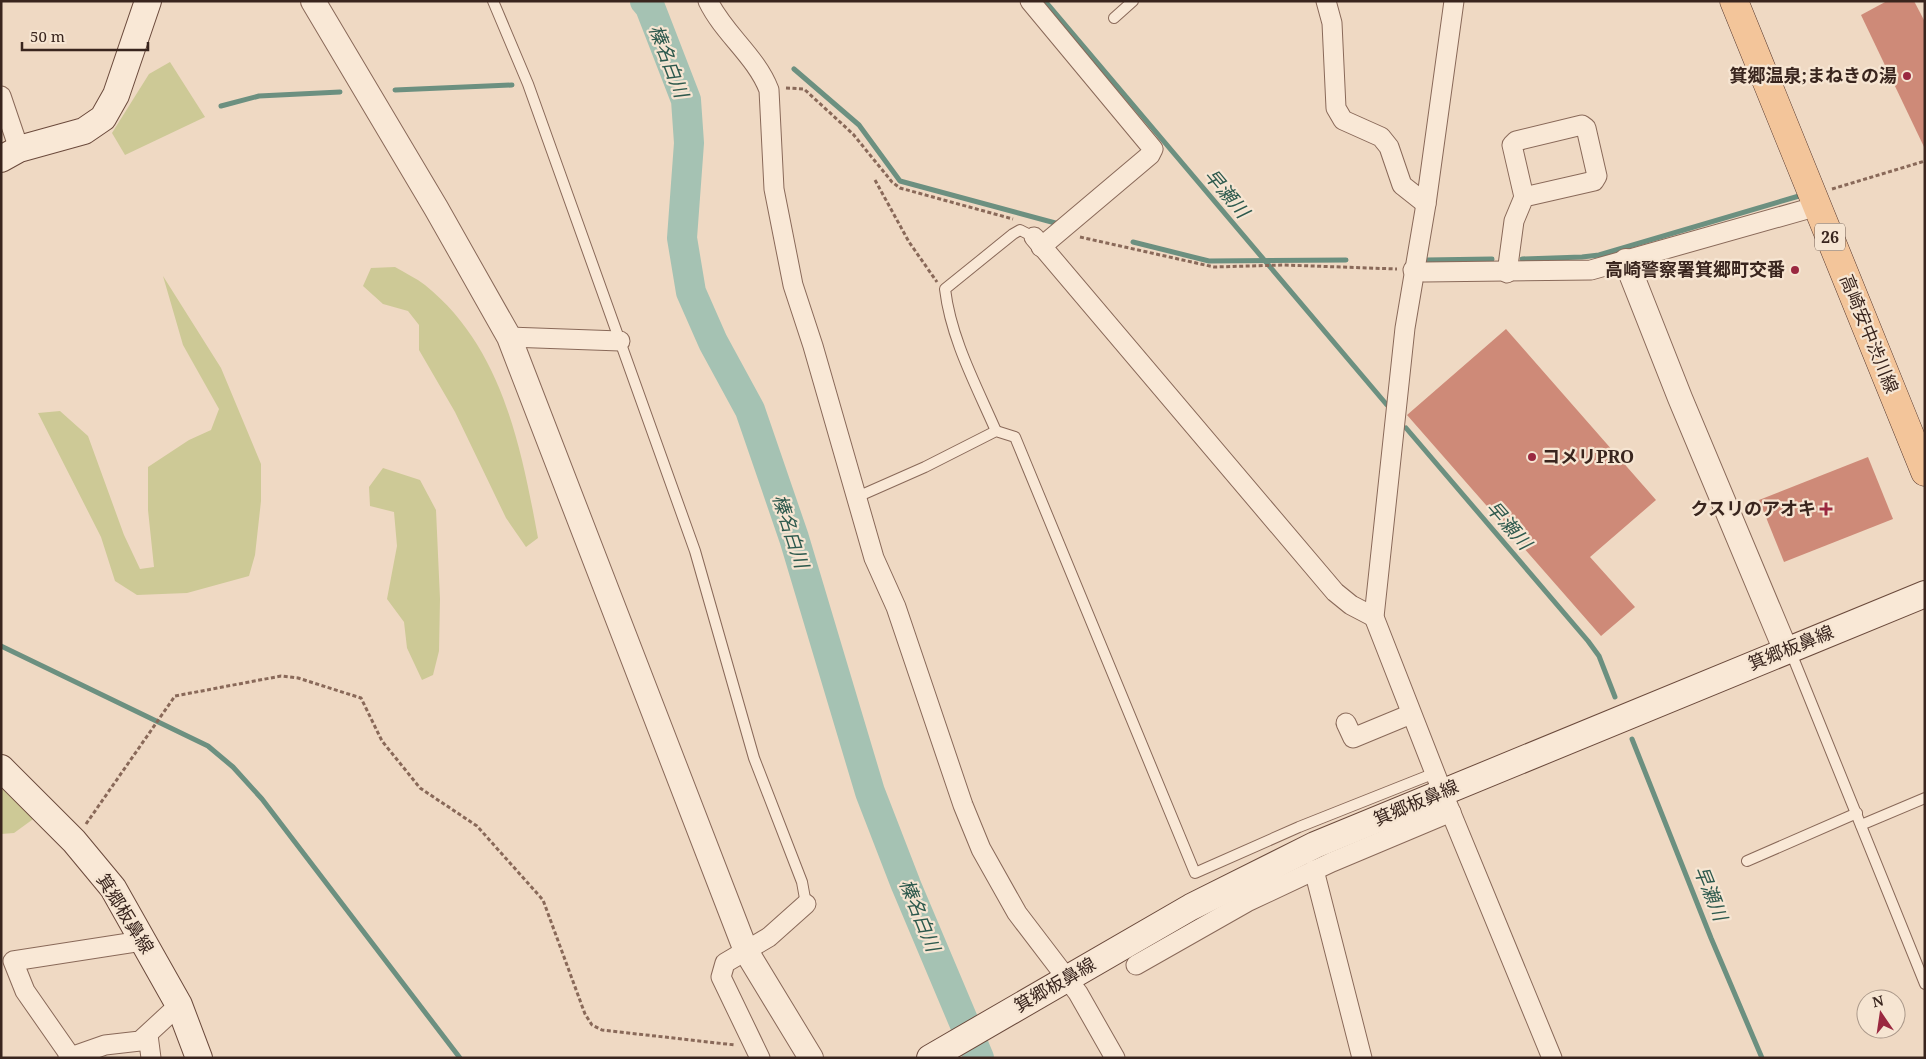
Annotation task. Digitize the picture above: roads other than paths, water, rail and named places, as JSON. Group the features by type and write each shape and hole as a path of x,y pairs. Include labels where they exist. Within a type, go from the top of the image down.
{"main road":[{"path":"10,154 84,131 103,118 116,95 148,1"},
{"name":"高崎安中渋川線","path":"1734,1 1823,198 1925,472"},
{"name":"箕郷板鼻線","path":"930,1058 1061,981 1254,874 1315,845 1925,594"},
{"name":"箕郷板鼻線","path":"1,768 74,841 113,888 180,1004 199,1058"}],"street":[{"path":"313,1 436,208 509,337 746,951 811,1058"},
{"path":"708,1 717,19 765,79 769,90 774,189 792,285 813,346 874,558 896,607 963,805 981,850 1017,913 1061,981 1115,1058"},
{"path":"1030,1 1153,149 1150,155 1037,242 1335,592 1362,612 1374,617"},
{"path":"1326,1 1332,23 1336,108 1343,120 1382,137 1389,147 1402,185 1426,204"},
{"path":"1454,1 1426,204 1409,270 1405,328 1374,617 1411,714 1552,1058"},
{"path":"1,96 10,154"},
{"path":"1507,272 1514,221 1524,197 1512,145 1516,141 1582,125 1586,128 1597,176 1594,181 1524,197"},
{"path":"1409,270 1424,272 1591,270 1626,261 1823,198"},
{"path":"1626,261 1680,398 1786,650"},
{"path":"509,337 620,341"},
{"path":"1346,723 1353,738 1411,714"},
{"path":"1136,965 1247,902 1314,870 1443,792"},
{"path":"1314,870 1362,1058"},
{"path":"760,1058 721,977 724,963 769,937 806,904"},
{"path":"142,941 13,961 25,991 69,1057 115,1043 140,1041 180,1004"},
{"path":"148,1035 150,1058"}],"lane":[{"path":"492,1 528,84 695,550 754,758 802,882 806,904"},
{"path":"1114,18 1133,1"},
{"path":"996,431 961,351 947,306 945,289 1020,230 1037,242"},
{"path":"858,497 925,467 996,431 1015,437 1195,872 1299,827 1443,792"},
{"path":"1786,650 1794,660 1925,984"},
{"path":"1861,825 1925,798"},
{"path":"1746,861 1857,813"}],"waterway":[{"name":"榛名白川","path":"645,1 650,7 686,100 689,143 682,238 691,292 713,342 750,410 794,538 870,792 906,885 979,1058"},
{"name":"早瀬川","path":"1045,1 1387,405"},
{"path":"794,69 859,125 900,181 1059,224"},
{"path":"395,90 512,85"},
{"path":"221,106 259,96 340,92"},
{"path":"1522,259 1599,255 1799,196"},
{"path":"1133,242 1209,261 1346,260"},
{"path":"1426,260 1492,259"},
{"name":"早瀬川","path":"1406,428 1588,641 1599,656 1615,697"},
{"path":"1,646 208,746 233,767 262,799 460,1058"},
{"name":"早瀬川","path":"1632,739 1711,938 1762,1058"}],"place":[{"name":"箕郷温泉;まねきの湯","path":"1907,76"},
{"name":"高崎警察署箕郷町交番","path":"1795,270"},
{"name":"コメリPRO","path":"1532,457"},
{"name":"クスリのアオキ","path":"1826,509"}]}
